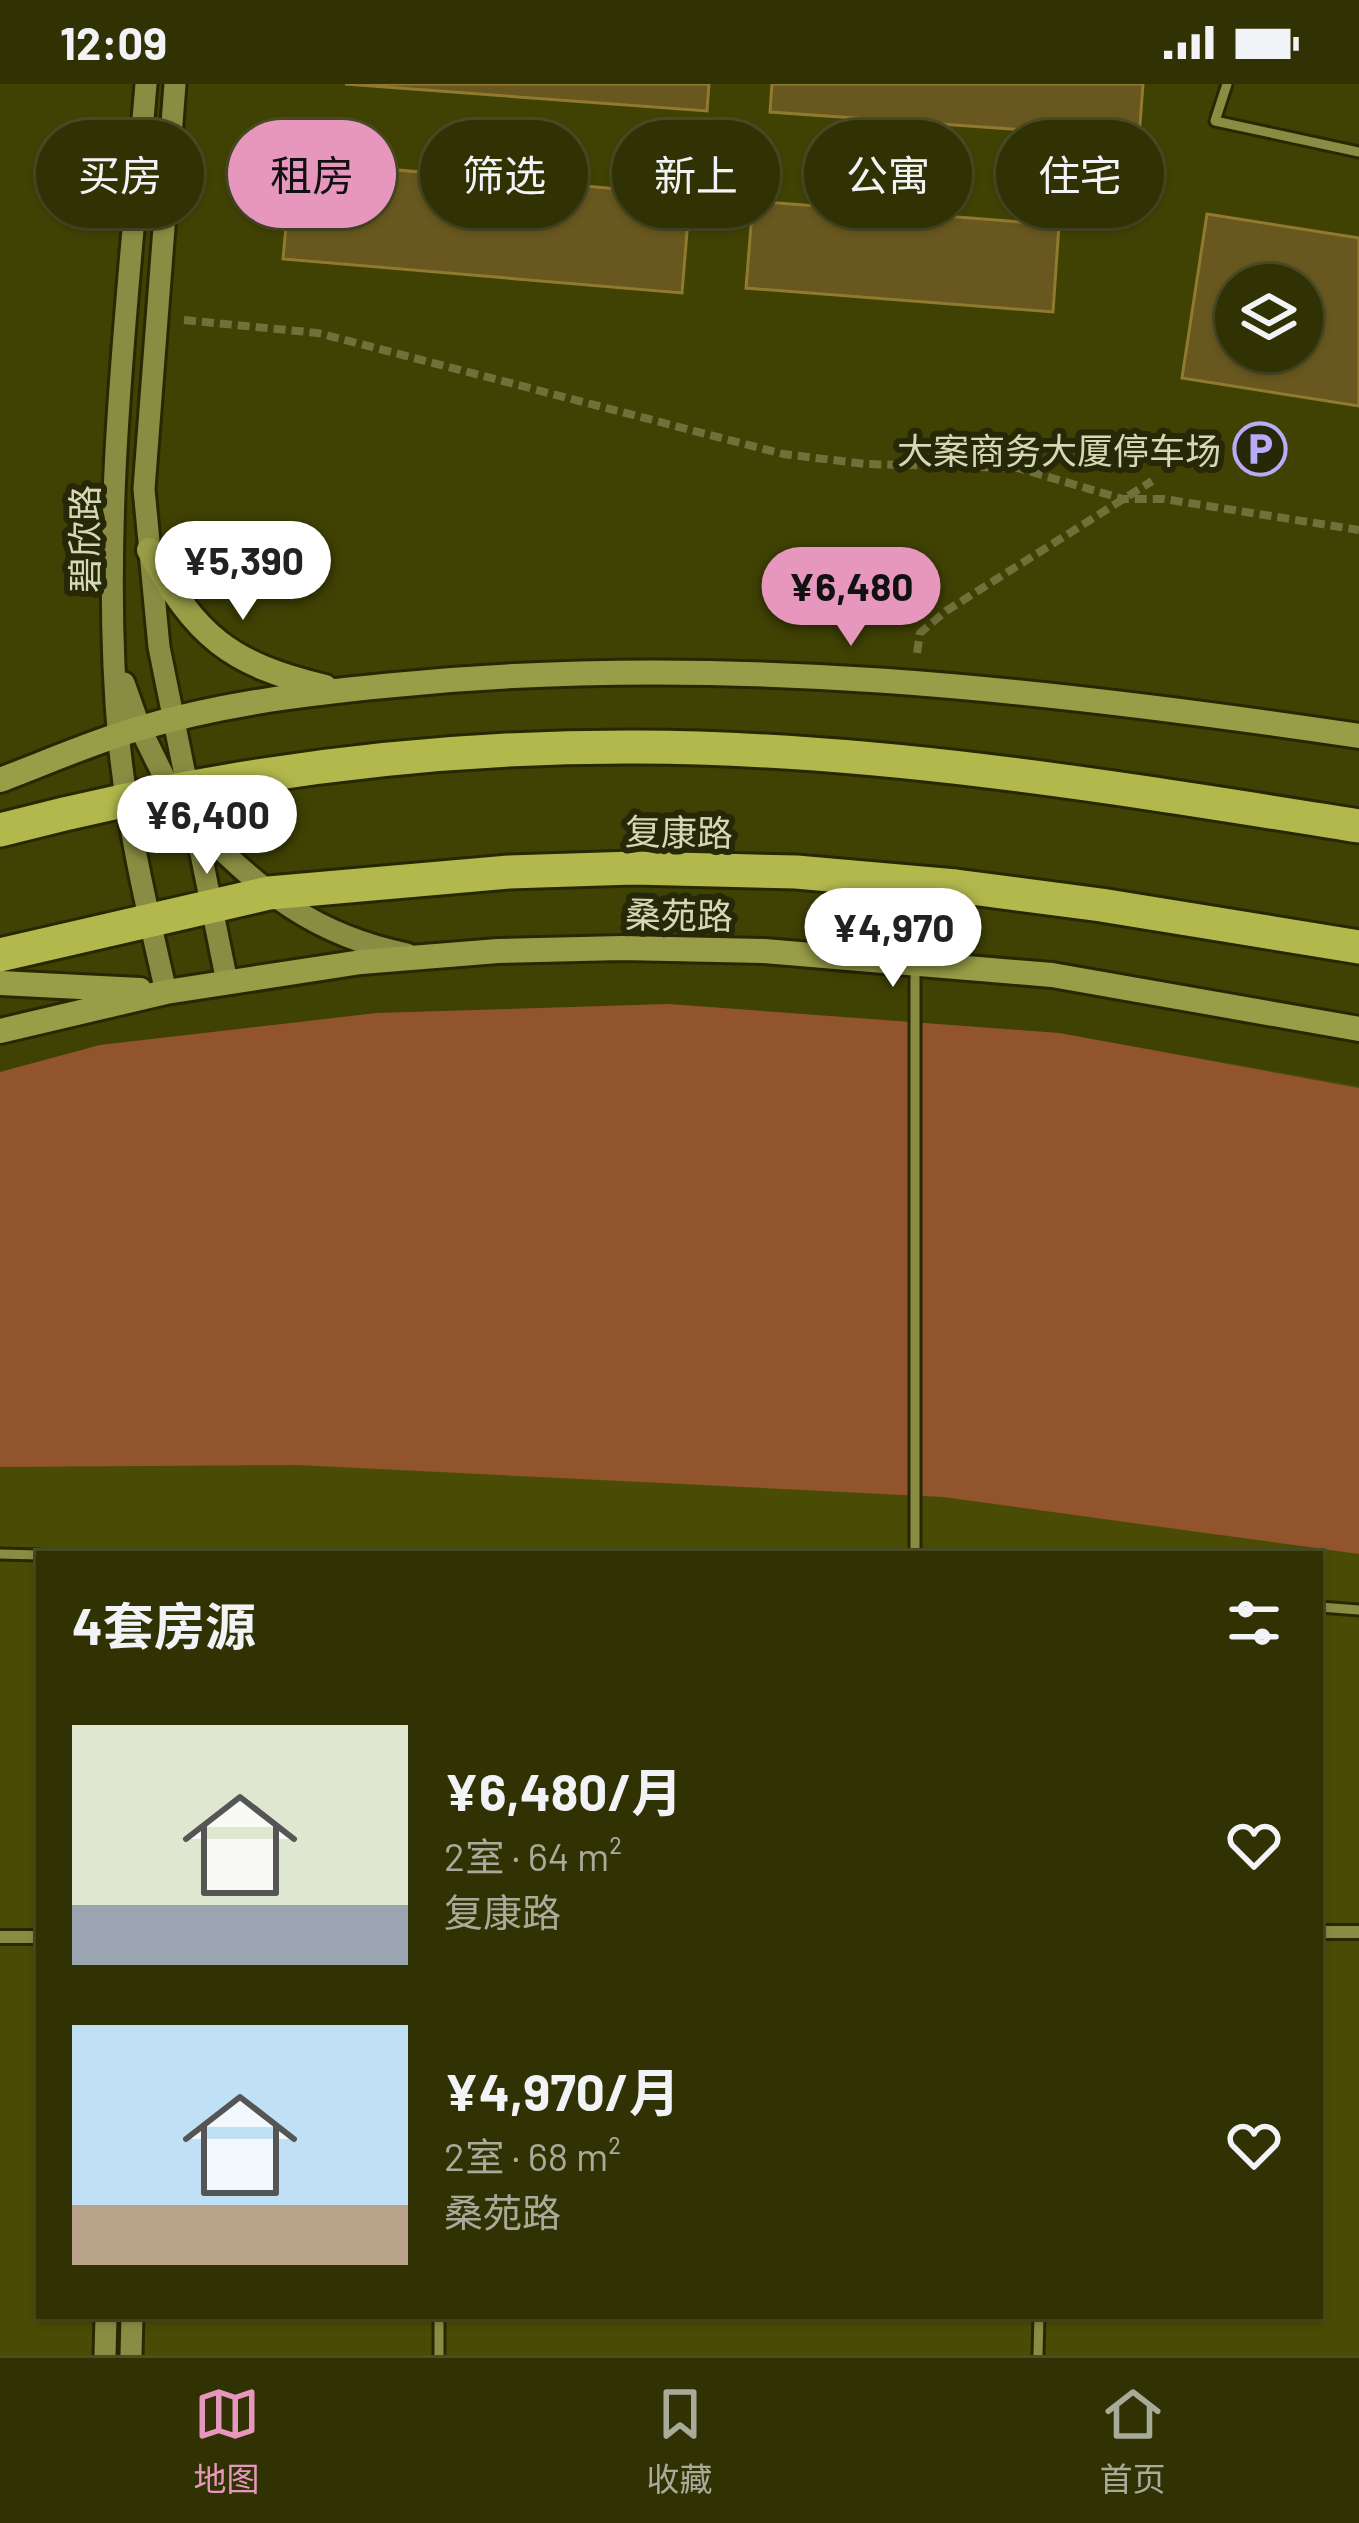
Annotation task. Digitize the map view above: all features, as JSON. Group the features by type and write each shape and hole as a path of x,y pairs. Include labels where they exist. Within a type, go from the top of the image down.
{"highway":[{"path":"0,830 125,797 315,765 477,751 638,746 805,753 951,766 1359,826"},
{"name":"复康路","path":"0,955 269,893 509,872 634,868 796,872 956,886 1101,904 1359,947"}],"main road":[{"path":"148,550 186,611 236,656 265,671 339,690"},
{"path":"0,780 129,732 248,703 472,677 713,672 914,682 1359,736"},
{"name":"桑苑路","path":"0,1031 166,992 361,962 622,948 764,951 1052,975 1359,1029"},
{"path":"0,983 166,992"}],"street":[{"name":"碧欣路","path":"129,732 116,660 114,501 146,84"},
{"name":"碧欣路","path":"176,84 144,489 158,647 174,721 178,788 195,825 227,982"},
{"path":"129,732 178,788"},
{"path":"129,732 125,797 166,992"},
{"path":"195,825 269,893 343,938 425,958"},
{"path":"1323,1932 1359,1932"},
{"path":"0,1937 36,1937"},
{"path":"104,2355 106,2319"},
{"path":"131,2319 131,2355"}],"lane":[{"path":"1227,84 1216,121 1359,152"},
{"path":"915,962 915,1551"},
{"path":"0,1554 36,1555"},
{"path":"1323,1607 1359,1610"},
{"path":"439,2319 439,2355"},
{"path":"1038,2355 1039,2319"}],"path":[{"path":"158,318 318,333 783,454 866,464 1018,468 1123,499 1164,499 1359,530"},
{"path":"920,633 946,610 1152,481"}],"shaded area":[{"path":"668,1004 1059,1033 1359,1086 1359,2355 0,2355 0,1072 100,1045 377,1013"},
{"path":"668,1004 1059,1033 1359,1088 1359,1554 943,1497 298,1465 0,1467 0,1072 100,1045 377,1013"}],"building":[{"path":"345,84 709,84 707,111"},
{"path":"772,84 1143,84 1140,120 996,120 996,128 972,126 972,120 770,112"},
{"path":"396,170 420,172 420,228 588,228 588,186 612,188 612,228 687,228 682,293 283,259 286,228 396,228"},
{"path":"780,203 804,205 804,228 972,228 972,218 996,220 996,228 1059,228 1053,312 746,288 751,228 780,228"},
{"path":"1207,214 1359,238 1359,406 1182,378"}],"place":[{"name":"大案商务大厦停车场","path":"1260,449"}]}
